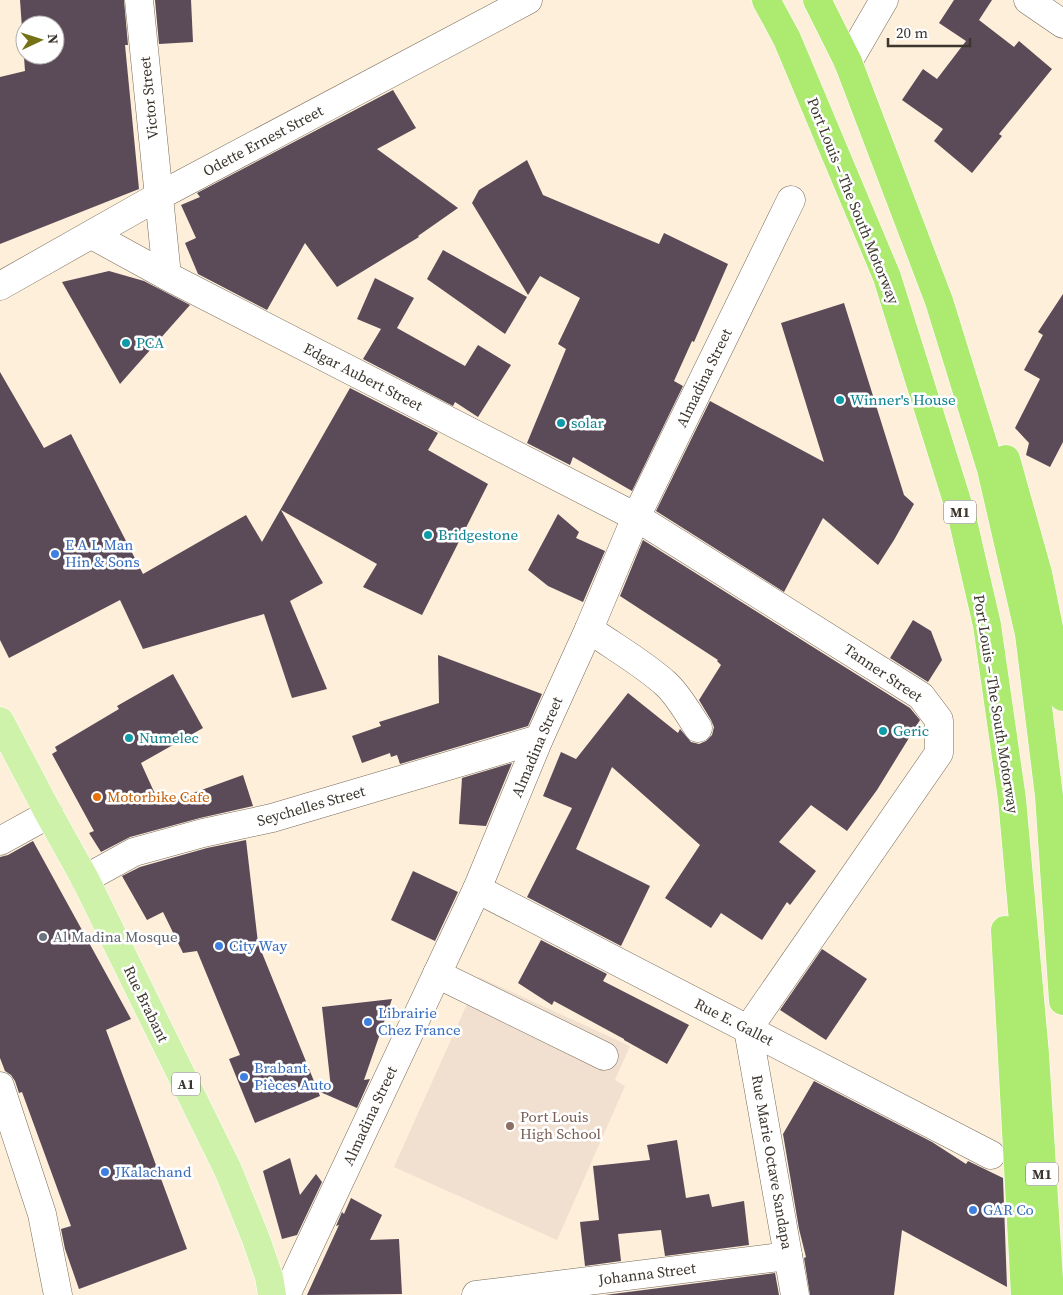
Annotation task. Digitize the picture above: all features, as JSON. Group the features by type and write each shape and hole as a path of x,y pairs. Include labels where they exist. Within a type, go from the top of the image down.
{"highway":[{"name":"Port Louis – The South Motorway","path":"766,0 787,39 887,278 962,517 987,625 1012,799 1035,1054 1050,1295"},
{"name":"M1","path":"817,0 848,62 939,301 990,469 1029,634 1049,796 1063,1001"},
{"path":"939,301 1007,460 1038,573 1063,698"},
{"path":"987,625 1025,1295"}],"main road":[{"name":"Rue Brabant","path":"0,721 85,878 228,1170 256,1239 272,1295"}],"street":[{"name":"Victor Street","path":"140,0 167,276"},
{"name":"Odette Ernest Street","path":"0,286 159,196 528,0"},
{"path":"848,62 884,0"},
{"path":"1028,0 1063,24"},
{"name":"Almadina Street","path":"286,1295 477,889 539,739 636,517 792,200"},
{"name":"Edgar Aubert Street","path":"92,235 167,276 636,517"},
{"name":"Tanner Street","path":"636,517 921,696 939,720 939,753 748,1029"},
{"path":"588,629 666,684 698,728"},
{"name":"Seychelles Street","path":"85,878 134,852 203,833 272,818 539,739"},
{"path":"0,841 49,814"},
{"name":"Rue E. Gallet","path":"477,889 991,1155"},
{"path":"437,974 604,1056"},
{"name":"Rue Marie Octave Sandapa","path":"748,1029 795,1295"},
{"path":"0,1086 42,1214 58,1295"},
{"name":"Johanna Street","path":"487,1294 788,1256"}],"shaded area":[{"name":"Port Louis High School","path":"479,977 630,1046 615,1080 625,1086 557,1240 394,1167"}],"building":[{"path":"20,0 124,0 128,45 125,45 139,189 0,244 0,77 25,71 25,65 65,65 65,15 21,15"},
{"path":"155,0 191,0 193,42 159,44"},
{"path":"954,0 992,0 979,20 1014,47 1019,41 1052,69 999,134 1002,136 972,173 934,141 943,129 902,100 923,69 937,79 966,41 939,23"},
{"path":"393,90 416,128 377,149 458,208 419,237 337,287 305,243 267,310 198,274 185,243 196,238 181,205 200,197 197,193"},
{"path":"527,160 543,195 659,244 664,233 728,264 694,342 692,341 674,381 683,386 632,491 573,457 570,465 527,443 566,349 558,344 580,298 540,276 528,295 472,203 479,190"},
{"path":"443,250 527,297 505,334 427,279"},
{"name":"PCA","path":"109,271 144,281 190,305 120,384 62,282"},
{"path":"375,278 414,298 397,328 465,366 478,345 511,365 478,417 455,402 453,406 363,359 381,329 357,319"},
{"path":"1063,294 1063,442 1050,467 1026,455 1029,443 1015,428 1040,379 1024,370 1043,335 1038,332"},
{"path":"844,303 904,495 914,504 878,565 823,518 784,592 656,511 710,401 824,462 781,323"},
{"path":"0,372 44,448 71,434 143,574 246,515 262,542 350,388 438,433 428,450 488,484 422,615 363,587 377,564 281,510 323,583 290,601 327,689 292,698 264,614 143,649 120,600 9,658 0,640"},
{"path":"558,514 579,532 576,538 605,551 583,602 548,586 528,570"},
{"path":"643,540 910,708 920,720 877,790 847,831 811,805 779,842 816,871 790,905 787,902 762,940 721,913 711,928 665,898 700,845 612,767 576,849 650,886 621,946 527,897 572,808 543,796 561,752 576,759 628,693 678,733 680,729 691,742 699,744 706,741 712,735 714,727 699,700 721,665 718,660 620,596"},
{"path":"913,620 931,631 942,660 928,682 890,658"},
{"path":"438,655 542,694 528,726 400,764 397,755 391,757 390,753 362,763 352,736 381,726 379,722 439,703"},
{"path":"173,674 203,728 141,763 160,805 243,775 253,806 130,837 101,852 89,833 94,831 52,754 57,751 55,747 119,709 117,706"},
{"path":"512,763 486,826 459,824 462,778"},
{"path":"246,840 258,943 320,1096 255,1123 229,1059 240,1055 197,951 183,953 163,912 147,920 122,876 140,867 207,848"},
{"path":"33,841 131,1019 106,1030 187,1249 79,1289 65,1249 61,1229 71,1226 22,1092 19,1093 15,1081 5,1071 0,1058 0,857 8,855"},
{"path":"413,871 458,892 435,941 391,920"},
{"path":"541,940 607,974 603,981 689,1025 667,1064 554,1001 552,1005 518,983"},
{"path":"822,949 867,979 826,1040 780,1010"},
{"path":"392,999 364,1080 370,1079 357,1108 318,1091 331,1088 322,1007"},
{"path":"814,1081 932,1142 966,1164 968,1161 1003,1178 1007,1287 902,1230 894,1295 810,1295 804,1258 806,1257 799,1229 783,1134"},
{"path":"677,1140 686,1198 709,1194 712,1207 744,1201 749,1245 665,1256 661,1230 618,1234 621,1261 585,1266 580,1222 599,1220 593,1166 650,1160 647,1145"},
{"path":"290,1158 300,1195 316,1174 322,1182 297,1235 282,1239 263,1171"},
{"path":"351,1198 382,1215 370,1240 399,1239 402,1294 307,1295 339,1225 336,1226 342,1212 344,1214"},
{"path":"775,1273 779,1295 605,1295"}],"place":[{"name":"PCA","path":"126,343"},
{"name":"Winner's House","path":"840,400"},
{"name":"solar","path":"561,423"},
{"name":"Bridgestone","path":"428,535"},
{"name":"E A L Man Hin & Sons","path":"55,554"},
{"name":"Geric","path":"883,731"},
{"name":"Numelec","path":"129,738"},
{"name":"Motorbike Cafe","path":"97,797"},
{"name":"Al Madina Mosque","path":"43,937"},
{"name":"City Way","path":"219,946"},
{"name":"Librairie Chez France","path":"368,1022"},
{"name":"Brabant Pièces Auto","path":"244,1077"},
{"name":"Port Louis High School","path":"510,1126"},
{"name":"JKalachand","path":"105,1172"},
{"name":"GAR Co","path":"973,1210"}]}
